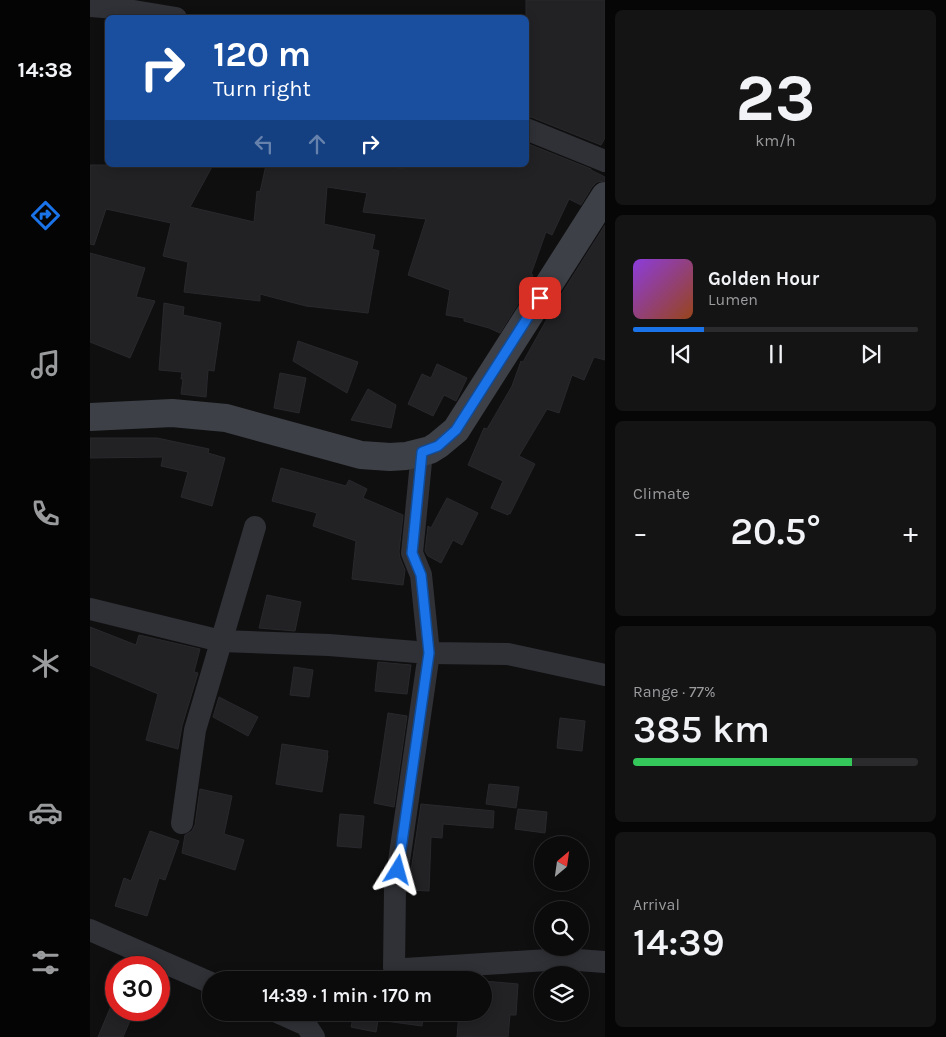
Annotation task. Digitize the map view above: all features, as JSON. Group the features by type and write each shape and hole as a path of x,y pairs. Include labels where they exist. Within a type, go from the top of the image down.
{"main road":[{"path":"90,417 172,414 226,418 362,455 406,456 438,446 456,430 605,196"}],"street":[{"path":"90,6 115,4 163,15"},
{"path":"529,130 605,161"},
{"path":"422,452 412,553 421,575 429,653 395,889 394,968 405,969 564,959 605,962"},
{"path":"182,823 195,730 255,527"},
{"path":"90,609 221,641 330,645 429,653 508,654 605,675"},
{"path":"90,930 202,979"},
{"path":"297,1021 306,1025 314,1037"}],"building":[{"path":"526,0 605,0 605,138 601,145 529,117 529,15 526,15"},
{"path":"529,144 591,169 605,177 605,181 597,182 592,187 581,205 569,199 552,235 546,232 526,291 500,333 464,321 464,318 446,315 450,290 408,275 426,219 363,212 367,193 327,187 324,224 375,235 372,249 379,251 368,313 306,306 260,294 260,301 184,292 188,262 163,256 171,223 106,209 94,245 90,244 90,165 105,165 105,167 212,167 190,207 254,222 257,191 260,192 266,167 392,167 405,169 405,167 529,167"},
{"path":"605,225 605,360 594,357 584,380 572,375 559,413 547,409 519,456 535,464 508,515 491,508 503,481 468,465 484,428 487,429 512,386 521,361 523,362 557,301"},
{"path":"90,253 145,268 136,297 155,301 130,358 90,342"},
{"path":"164,303 184,307 183,315 221,323 214,371 208,370 206,397 181,394 182,372 159,370"},
{"path":"298,341 358,362 347,393 293,361"},
{"path":"437,364 467,378 456,401 444,395 433,416 408,404 422,374 431,378"},
{"path":"280,373 306,378 299,413 274,408"},
{"path":"368,389 396,405 391,428 351,420"},
{"path":"90,438 157,438 209,449 208,453 225,458 212,506 181,497 188,472 161,466 163,457 90,458"},
{"path":"281,468 346,486 349,480 367,489 363,498 403,515 399,552 405,570 403,585 352,579 356,541 313,526 317,513 272,501"},
{"path":"447,498 478,513 462,545 453,540 441,563 428,556 425,551 428,526 431,528"},
{"path":"267,595 301,602 295,631 259,628"},
{"path":"90,627 136,645 139,635 200,649 194,672 198,673 182,726 178,749 146,740 158,694 90,665"},
{"path":"378,662 411,665 407,694 375,691"},
{"path":"294,667 313,670 309,697 290,695"},
{"path":"219,697 258,717 248,736 213,717"},
{"path":"388,713 407,716 394,807 374,803"},
{"path":"560,718 585,721 582,751 557,748"},
{"path":"282,744 328,751 322,792 276,784"},
{"path":"489,784 519,787 516,808 486,804"},
{"path":"200,789 232,796 224,834 244,840 235,870 182,853 185,835 192,831 195,825"},
{"path":"421,804 494,811 493,828 443,824 442,838 431,837 429,891 410,890"},
{"path":"518,809 547,812 545,833 515,829"},
{"path":"340,814 364,816 361,848 337,846"},
{"path":"150,831 179,841 165,880 159,878 147,916 115,906 124,878 131,881"},
{"path":"492,982 518,984 516,1015 510,1015 508,1037 457,1037 458,1021 492,1021"},
{"path":"105,1020 130,1021 123,1037 98,1037"},
{"path":"352,1021 378,1021 376,1032 351,1027"},
{"path":"385,1021 423,1021 422,1026"}],"route":[{"path":"398,870 429,653 421,575 412,553 422,452 438,446 456,430 540,298"}]}
